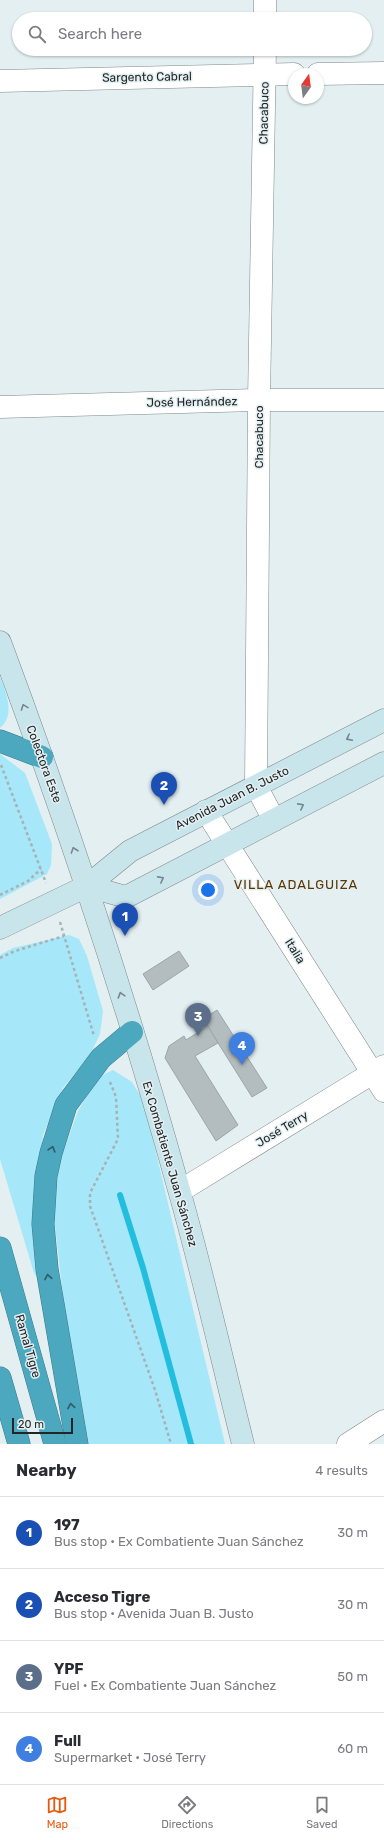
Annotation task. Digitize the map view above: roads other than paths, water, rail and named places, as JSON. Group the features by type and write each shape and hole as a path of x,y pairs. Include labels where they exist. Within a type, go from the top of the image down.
{"highway":[{"path":"0,741 42,757"},
{"path":"77,1444 47,1269 43,1224 46,1176 51,1153 66,1105 101,1058 132,1032"},
{"name":"Ramal Tigre","path":"0,1248 55,1444"},
{"path":"0,1378 19,1444"}],"street":[{"path":"265,0 265,12"},
{"name":"Chacabuco","path":"265,56 259,400 256,786 274,820"},
{"path":"324,74 384,73"},
{"name":"Sargento Cabral","path":"0,80 288,74"},
{"name":"José Hernández","path":"0,407 259,400 384,400"},
{"name":"Colectora Este","path":"0,642 87,886"},
{"name":"Avenida Juan B. Justo","path":"0,928 87,886 130,851 384,720"},
{"path":"87,886 126,897 384,763"},
{"name":"Italia","path":"206,811 380,1077"},
{"name":"Ex Combatiente Juan Sánchez","path":"87,886 180,1191 243,1444"},
{"name":"José Terry","path":"180,1191 380,1077"},
{"path":"348,1444 384,1421"}],"waterway":[{"path":"120,1195 143,1268 191,1444"}],"place":[{"name":"Acceso Tigre","path":"164,805"},
{"name":"197","path":"125,936"},
{"name":"YPF","path":"198,1036"},
{"name":"Full","path":"242,1065"}],"district":[{"name":"VILLA ADALGUIZA","path":"296,884"}]}
